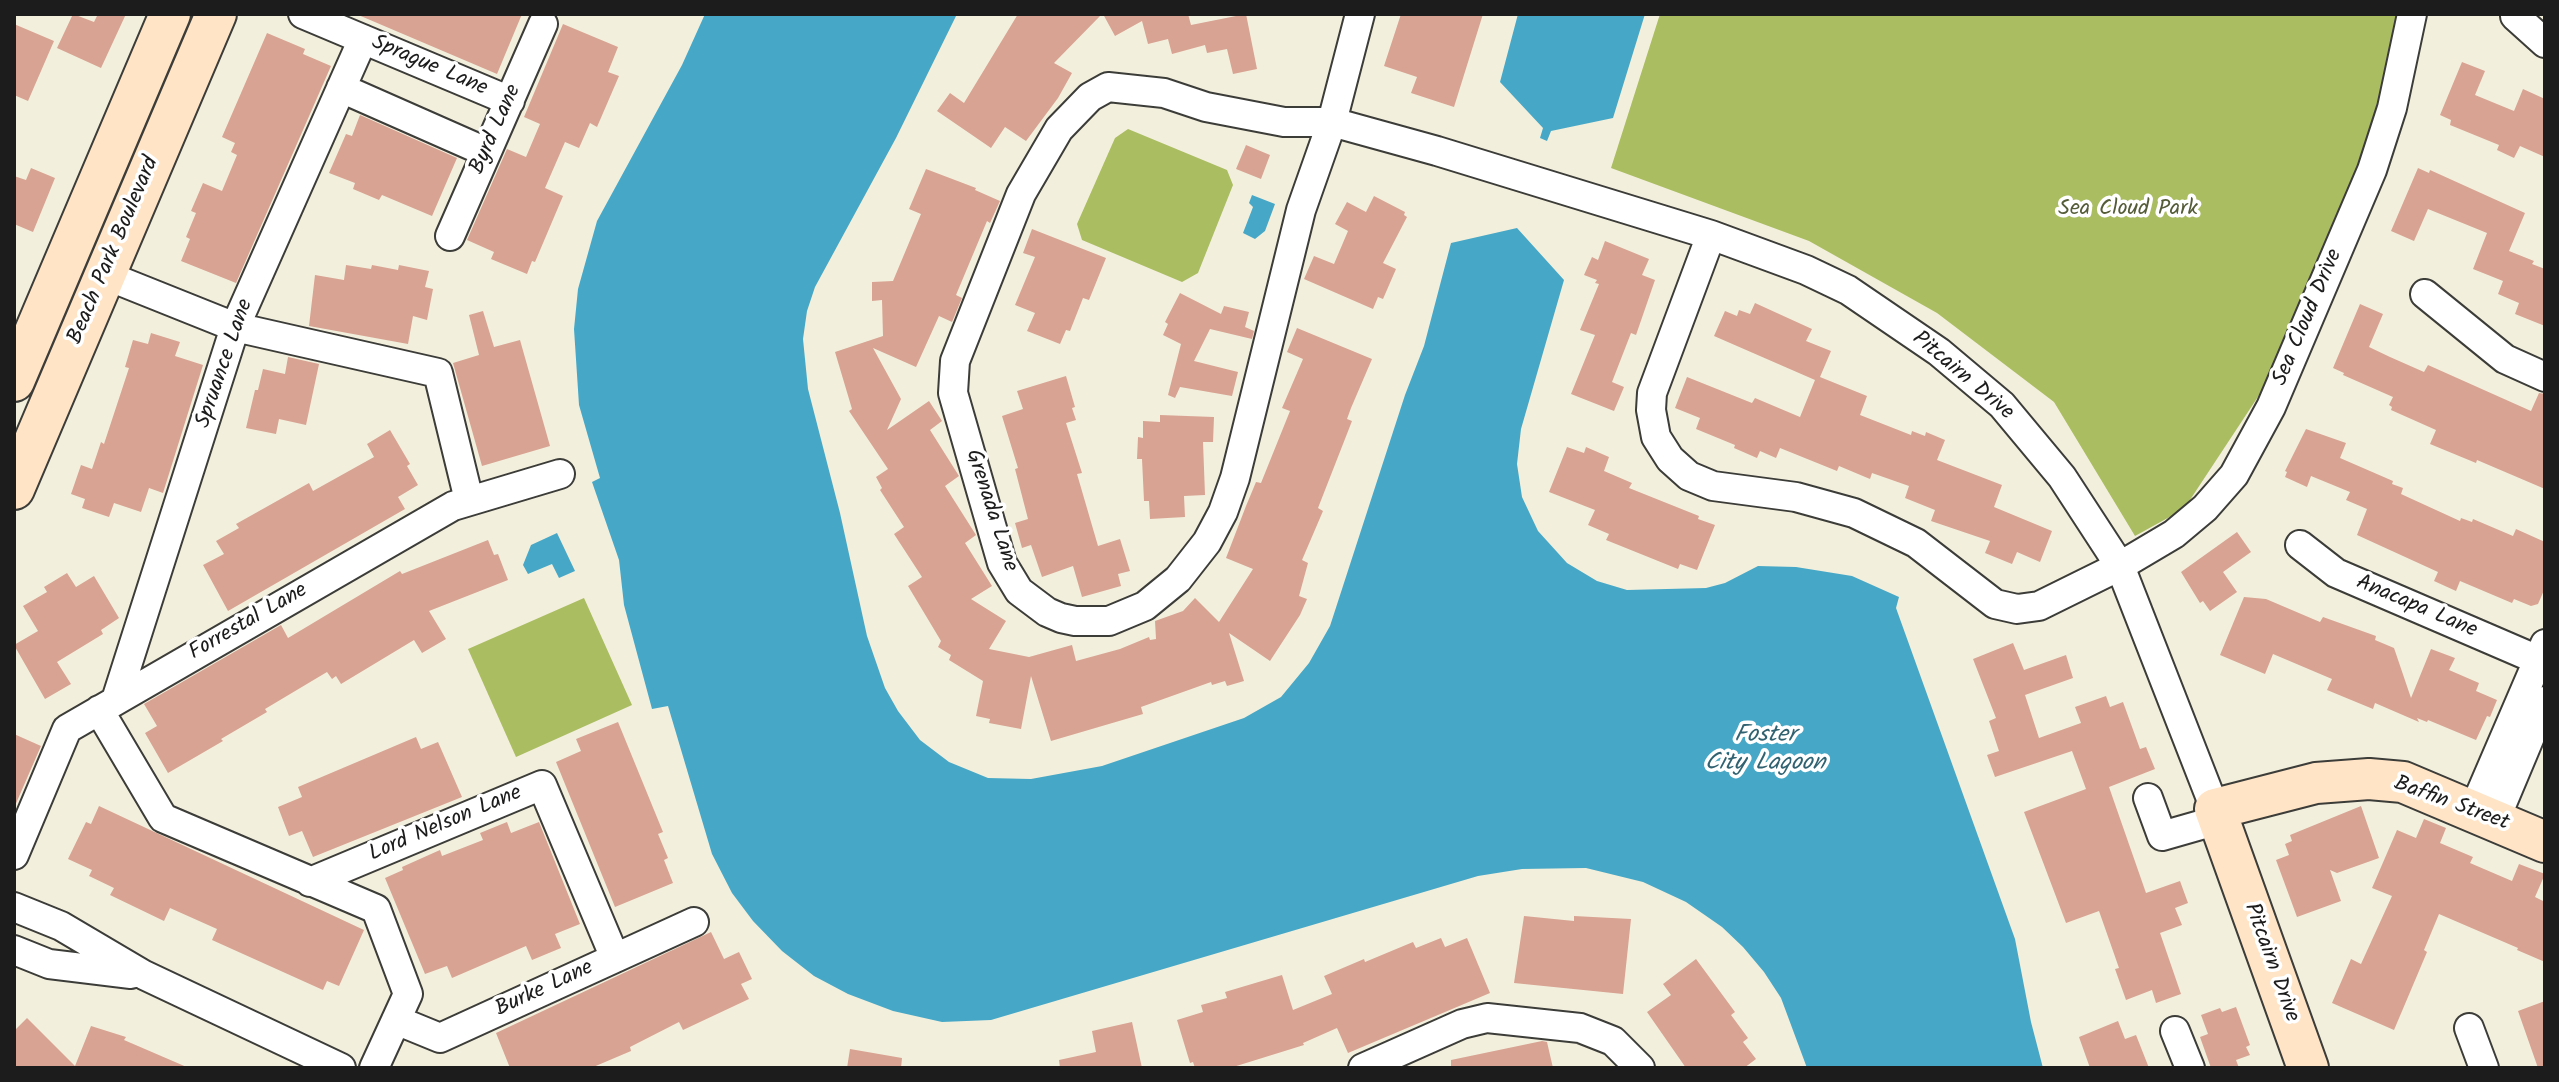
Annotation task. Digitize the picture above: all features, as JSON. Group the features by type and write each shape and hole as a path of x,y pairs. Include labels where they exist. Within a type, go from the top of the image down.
{"main road":[{"name":"Beach Park Boulevard","path":"14,381 170,14"},
{"name":"Beach Park Boulevard","path":"14,489 216,14"},
{"name":"Baffin Street","path":"2216,815 2316,783 2369,779 2403,782 2545,842"},
{"name":"Pitcairn Drive","path":"2216,815 2308,1068"}],"street":[{"name":"Sprague Lane","path":"303,14 510,101"},
{"name":"Grenada Lane","path":"1332,122 1284,122 1206,107 1164,93 1108,87 1074,111 1046,149 1021,194 974,310 955,361 953,393 1002,563 1019,591 1047,612 1075,621 1109,621 1145,606 1178,579 1207,542 1223,512 1235,478 1301,210 1332,122 1360,14"},
{"name":"Sea Cloud Drive","path":"1711,235 1652,393 1651,410 1656,437 1679,468 1701,483 1796,497 1854,513 1916,543 1995,604 2011,608 2046,604 2174,534 2205,508 2234,475 2255,440 2372,170 2392,108 2412,14"},
{"path":"2515,16 2545,43"},
{"name":"Byrd Lane","path":"450,236 543,24"},
{"name":"Spruance Lane","path":"108,705 235,327 363,39"},
{"path":"341,88 486,152"},
{"name":"Pitcairn Drive","path":"1332,122 1711,235 1806,270 1848,290 1939,352 2002,405 2062,477 2120,566 2216,815"},
{"path":"105,275 235,327 438,373 469,500"},
{"path":"2425,294 2505,359 2545,377"},
{"name":"Forrestal Lane","path":"14,855 67,729 453,506 560,474"},
{"name":"Anacapa Lane","path":"2300,545 2336,573 2543,655 2484,815"},
{"path":"2484,815 2545,701"},
{"path":"108,705 163,818 376,909 408,994 374,1068"},
{"name":"Lord Nelson Lane","path":"310,882 542,785 615,958"},
{"path":"2148,798 2162,836 2216,815"},
{"path":"14,907 61,926 144,975 341,1068"},
{"name":"Burke Lane","path":"396,1020 440,1038 694,922"},
{"path":"14,950 49,964 144,975"},
{"path":"1363,1068 1462,1024 1487,1018 1580,1028 1613,1041 1640,1068"},
{"path":"2469,1028 2484,1068"},
{"path":"2175,1031 2190,1068"}],"green space":[{"name":"Sea Cloud Park","path":"1660,14 2404,14 2352,187 2273,374 2184,509 2135,536 2054,402 1937,313 1809,241 1611,168"},
{"path":"1128,129 1227,170 1233,185 1198,273 1182,282 1082,240 1077,224 1115,138"},
{"path":"584,598 632,705 516,757 468,649"}],"water":[{"name":"Foster City Lagoon","path":"705,14 957,14 896,138 815,287 803,339 808,389 867,636 885,688 920,740 949,762 988,778 1031,779 1102,766 1244,718 1281,697 1309,663 1330,626 1405,395 1424,346 1451,243 1517,228 1564,280 1521,429 1517,464 1522,497 1538,531 1567,563 1597,581 1627,590 1706,588 1725,583 1758,566 1796,567 1852,576 1899,597 1896,608 2015,939 2043,1068 1807,1068 1781,998 1764,972 1722,927 1686,902 1643,882 1586,868 1522,869 1478,876 991,1020 942,1022 893,1011 848,994 814,976 782,951 732,893 712,854 668,706 652,709 624,605 619,560 592,482 600,478 579,405 574,329 578,289 597,221 682,65"},
{"path":"1518,14 1645,14 1613,118 1551,131 1547,141 1540,138 1543,128 1500,82"},
{"path":"1252,195 1275,204 1265,231 1255,239 1243,233 1253,207 1249,203"},
{"path":"557,533 575,571 559,578 552,564 528,574 523,565 531,545"}],"building":[{"path":"73,14 94,22 98,14 126,14 101,68 57,48"},
{"path":"356,14 522,14 497,74"},
{"path":"1018,14 1102,14 1054,63 1072,73 1058,98 1026,141 1005,127 991,148 937,111 950,93 964,103"},
{"path":"1103,14 1188,14 1191,25 1246,14 1257,69 1233,74 1227,49 1207,53 1205,45 1172,54 1168,39 1148,44 1142,21 1115,36"},
{"path":"1401,14 1483,14 1454,107 1411,93 1417,77 1384,66"},
{"path":"14,24 54,41 28,101 14,95"},
{"path":"563,24 618,47 608,72 619,76 597,127 590,123 579,148 565,142 545,188 563,196 527,274 491,259 494,252 467,240 507,149 526,157 540,124 524,117"},
{"path":"267,33 305,49 303,54 331,66 236,283 181,261 196,213 191,211 203,183 222,191 237,155 231,152 235,143 222,137"},
{"path":"2462,62 2485,71 2475,95 2514,111 2523,89 2545,99 2545,157 2520,146 2514,158 2497,150 2499,145 2450,125 2451,120 2440,115"},
{"path":"360,115 457,158 432,216 382,195 379,200 353,189 355,183 329,173 346,134 352,136"},
{"path":"1246,145 1270,155 1261,179 1236,169"},
{"path":"31,168 55,178 33,232 14,224 14,176 26,180"},
{"path":"2418,168 2429,173 2430,170 2525,213 2509,251 2545,269 2545,326 2515,314 2519,303 2498,294 2503,281 2473,269 2487,233 2428,209 2414,241 2391,231"},
{"path":"926,169 976,188 1000,201 990,223 987,221 956,295 962,298 952,322 939,316 916,367 873,348 901,399 887,430 929,401 942,421 930,430 959,476 945,486 976,535 965,543 992,586 971,599 1006,621 989,649 1029,657 1072,645 1076,661 1149,637 1150,640 1156,639 1155,621 1183,611 1195,598 1219,622 1253,569 1226,558 1256,482 1261,483 1290,411 1282,408 1303,359 1287,352 1297,328 1372,359 1347,419 1352,421 1318,508 1323,511 1302,560 1308,563 1299,596 1307,599 1300,615 1270,661 1229,633 1244,681 1227,686 1225,681 1212,685 1211,682 1141,707 1143,714 1051,741 1031,676 1021,729 989,723 990,719 976,716 983,681 949,660 951,655 938,647 941,641 908,586 922,577 894,534 904,527 880,490 882,488 876,477 888,469 849,411 852,409 835,352 883,336 882,300 872,301 872,282 893,281 921,214 909,209"},
{"path":"1374,196 1405,212 1407,217 1383,263 1396,269 1383,299 1378,297 1373,309 1304,279 1314,256 1334,264 1348,231 1335,224 1347,202 1366,212"},
{"path":"1032,229 1106,258 1089,300 1083,298 1070,331 1066,330 1060,344 1027,331 1035,313 1015,305 1035,257 1023,253"},
{"path":"1605,241 1649,259 1642,275 1655,280 1636,335 1631,333 1612,382 1624,387 1614,411 1571,394 1595,335 1580,330 1599,284 1595,283 1597,280 1584,275 1592,257 1598,260"},
{"path":"346,265 371,269 372,265 398,270 399,265 429,271 425,287 433,289 427,320 413,316 408,344 309,326 315,275 344,280"},
{"path":"1180,293 1221,314 1224,306 1249,312 1245,327 1254,331 1252,339 1210,329 1194,361 1238,372 1232,396 1180,387 1175,398 1168,395 1181,344 1163,335 1168,324 1165,322"},
{"path":"1755,303 1812,329 1806,341 1831,351 1820,377 1867,396 1860,415 1911,435 1912,431 1925,436 1926,432 1945,440 1937,460 2002,485 1994,507 2052,531 2040,562 2017,552 2012,564 1985,553 1990,541 1931,521 1935,510 1905,498 1909,486 1872,473 1870,479 1839,466 1837,471 1780,448 1776,458 1760,451 1757,458 1696,429 1700,418 1675,408 1687,377 1752,403 1755,398 1800,417 1815,380 1714,336 1725,311 1737,316 1739,310 1750,314"},
{"path":"2360,304 2383,314 2369,347 2424,372 2428,365 2531,411 2539,393 2545,394 2545,489 2430,444 2436,430 2391,410 2389,405 2393,397 2333,368"},
{"path":"483,311 494,347 520,340 550,446 482,466 453,363 479,355 469,315"},
{"path":"151,333 180,342 175,356 203,365 163,493 149,488 141,512 114,503 109,517 82,508 85,499 71,494 81,465 92,469 101,442 104,444 129,368 125,367 133,340 148,344"},
{"path":"288,357 319,364 306,425 279,419 276,434 246,428 263,369 285,374"},
{"path":"1066,376 1076,420 1066,423 1082,473 1077,474 1098,546 1120,539 1130,571 1118,574 1121,586 1082,597 1073,566 1042,577 1031,545 1022,548 1015,523 1028,519 1015,469 1018,468 1002,416 1023,409 1017,391"},
{"path":"1160,415 1214,417 1213,442 1203,442 1205,495 1184,496 1185,517 1150,519 1149,501 1144,501 1142,459 1137,459 1138,437 1143,438 1143,421 1160,422"},
{"path":"2306,429 2346,443 2340,458 2393,481 2392,484 2403,488 2401,494 2460,521 2461,518 2472,522 2473,519 2513,536 2516,529 2545,542 2545,588 2538,604 2531,606 2514,599 2512,603 2460,581 2456,591 2434,581 2438,572 2357,535 2367,509 2346,500 2350,492 2311,476 2307,487 2285,477 2285,471"},
{"path":"390,430 418,485 398,497 405,509 228,611 203,565 224,554 216,541 239,528 236,524 309,483 313,491 374,457 367,444"},
{"path":"1567,447 1584,453 1586,447 1609,457 1604,471 1632,483 1629,488 1715,525 1697,570 1680,564 1678,569 1606,540 1609,534 1588,525 1595,510 1549,492"},
{"path":"2237,532 2251,552 2223,572 2237,592 2210,611 2203,601 2200,603 2181,572"},
{"path":"488,540 494,555 498,554 508,580 429,611 446,639 422,653 414,640 341,684 336,676 332,679 327,672 265,709 267,712 221,739 223,741 168,773 145,733 157,726 144,704 281,625 288,638 400,571 402,574"},
{"path":"67,573 76,587 94,576 119,618 101,630 103,634 57,662 71,684 45,699 14,645 38,631 23,606 47,592 44,587"},
{"path":"2244,597 2266,599 2320,622 2323,617 2376,636 2375,640 2394,648 2411,698 2431,649 2455,658 2449,670 2479,683 2476,691 2497,700 2490,717 2487,716 2476,740 2428,720 2417,718 2419,722 2375,703 2373,709 2327,690 2332,679 2273,654 2265,674 2220,655"},
{"path":"2013,643 2024,670 2066,655 2073,678 2025,695 2039,738 2081,723 2075,707 2106,696 2110,707 2123,702 2140,749 2146,747 2155,769 2109,787 2146,893 2180,881 2188,903 2175,908 2182,925 2160,933 2181,994 2156,1003 2152,990 2126,1000 2115,969 2119,968 2099,911 2066,923 2024,812 2086,789 2072,751 1995,777 1987,755 1999,751 1989,721 1996,718 1973,659"},
{"path":"618,722 663,832 658,834 668,858 664,860 673,883 615,907 556,762 581,751 576,739"},
{"path":"14,734 41,746 14,808"},
{"path":"416,737 421,749 438,742 462,797 313,857 302,831 289,836 278,807 302,797 298,787"},
{"path":"99,806 364,930 339,986 327,981 323,990 212,940 217,929 170,908 164,921 110,895 114,888 89,876 92,870 68,859 86,822 91,824"},
{"path":"2361,806 2379,858 2337,873 2330,870 2341,901 2297,917 2276,860 2289,855 2285,844 2292,841 2290,835"},
{"path":"2424,819 2446,828 2440,843 2473,857 2470,863 2512,881 2519,864 2545,874 2535,897 2545,902 2545,962 2439,914 2424,950 2427,952 2394,1030 2332,1003 2351,959 2361,964 2392,896 2372,888 2397,830 2416,838"},
{"path":"507,822 511,833 539,822 580,924 555,934 561,948 532,960 526,946 452,978 447,966 425,974 385,878 440,850 442,856 483,840 480,833"},
{"path":"1524,916 1574,921 1574,916 1631,919 1623,994 1514,983"},
{"path":"711,932 724,959 739,952 752,979 741,984 749,999 683,1030 679,1022 630,1047 631,1051 591,1068 510,1068 496,1033"},
{"path":"1441,938 1445,947 1467,938 1490,993 1348,1053 1337,1028 1304,1045 1230,1068 1195,1068 1193,1062 1190,1063 1177,1020 1203,1012 1201,1005 1227,998 1225,992 1282,975 1293,1010 1332,994 1324,976 1413,942 1416,948"},
{"path":"1696,959 1735,1012 1731,1015 1748,1038 1743,1042 1756,1059 1744,1068 1686,1068 1647,1012 1671,995 1663,984"},
{"path":"2545,1001 2545,1068 2538,1068 2518,1011"},
{"path":"2236,1007 2250,1045 2246,1047 2250,1055 2236,1060 2239,1068 2211,1068 2200,1037 2208,1034 2201,1015 2220,1008 2222,1012"},
{"path":"27,1018 75,1066 91,1026 126,1037 124,1040 189,1068 14,1068 14,1031"},
{"path":"2118,1021 2125,1039 2136,1035 2149,1068 2090,1068 2079,1037"},
{"path":"1132,1022 1142,1068 1060,1068 1059,1060 1096,1052 1092,1031"},
{"path":"1547,1042 1553,1068 1451,1068 1451,1060"},
{"path":"850,1049 902,1058 901,1068 847,1068"}]}
